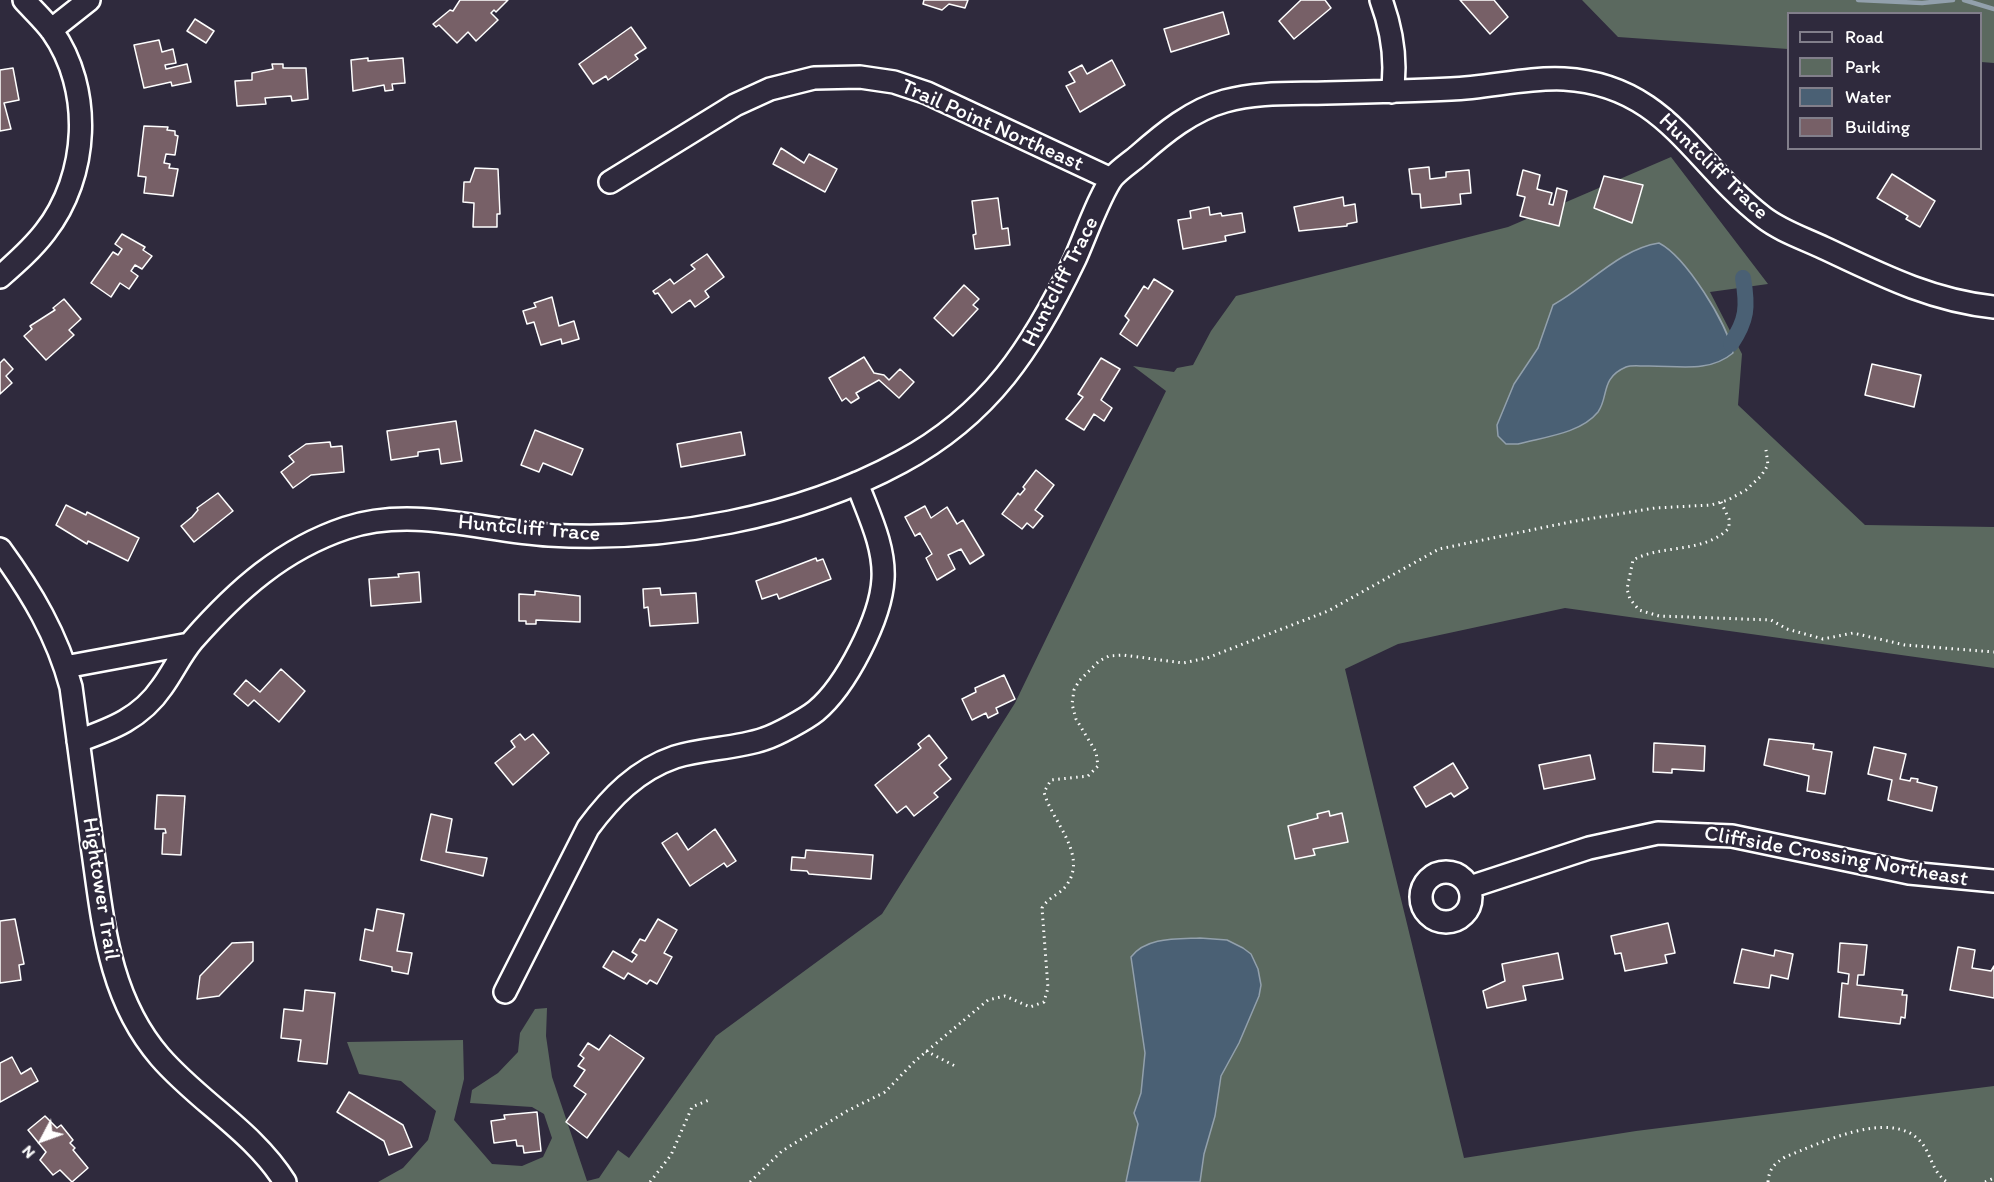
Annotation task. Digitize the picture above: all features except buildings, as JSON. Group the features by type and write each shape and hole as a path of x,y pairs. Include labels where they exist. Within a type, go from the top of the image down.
{"street":[{"path":"0,277 26,255 46,232 62,206 77,162 80,116 77,92 68,64 51,30 24,0"},
{"path":"51,30 89,0"},
{"path":"1381,0 1387,16 1396,68 1392,92"},
{"name":"Trail Point Northeast","path":"610,182 735,105 770,89 814,78 854,77 894,82 927,93 1111,179"},
{"name":"Huntcliff Trace","path":"78,741 117,727 142,711 159,693 189,644 243,588 272,563 311,540 355,525 388,519 414,518 544,535 646,534 751,517 857,483 901,462 939,439 973,411 1004,379 1048,317 1111,179 1160,136 1194,114 1222,102 1260,95 1474,88 1556,78 1587,81 1617,89 1642,101 1665,118 1742,200 1771,223 1914,290 1956,302 1994,307"},
{"path":"505,992 588,828 604,806 624,786 647,770 674,758 765,739 816,711 848,671 869,629 883,579 880,545 857,483"},
{"name":"Hightower Trail","path":"0,549 28,588 48,623 65,667 78,741 106,942 121,995 138,1027 160,1057 254,1142 285,1182"},
{"path":"65,667 189,644"},
{"name":"Cliffside Crossing Northeast","path":"1470,887 1589,848 1667,833 1732,836 1909,873 1994,881"}],"path":[{"path":"750,1182 782,1151 847,1111 885,1092 926,1051 988,1000 1005,996 1030,1007 1038,1006 1048,996 1042,909 1047,899 1060,892 1070,881 1074,857 1044,792 1051,780 1088,776 1098,766 1096,752 1076,719 1072,704 1079,681 1099,661 1109,656 1123,655 1183,663 1207,657 1328,610 1439,549 1570,522 1721,502 1746,490 1761,476 1768,465 1766,450"},
{"path":"1721,502 1729,519 1729,528 1722,536 1703,544 1646,553 1633,560 1627,589 1630,599 1639,610 1659,616 1689,619 1771,620 1787,629 1823,639 1853,633 1905,645 1994,652"},
{"path":"926,1051 955,1066"},
{"path":"650,1182 671,1155 692,1107 709,1100"},
{"path":"1768,1182 1768,1173 1773,1165 1785,1157 1868,1127 1902,1128 1910,1132 1924,1147 1938,1176 1947,1182"},
{"path":"1985,1182 1994,1178"}],"green space":[{"path":"1582,0 1994,0 1994,63 1982,62 1982,12 1787,12 1787,49 1618,37"},
{"path":"1671,157 1768,284 1710,292 1742,354 1738,405 1865,525 1994,527 1994,668 1565,608 1398,644 1345,669 1464,1158 1636,1131 1994,1086 1994,1182 378,1182 403,1168 428,1140 436,1111 401,1081 359,1074 347,1042 463,1040 464,1079 454,1120 492,1164 522,1166 543,1157 552,1138 544,1114 532,1107 470,1103 472,1090 498,1073 518,1052 520,1033 535,1009 547,1008 546,1036 552,1077 587,1181 599,1178 618,1150 629,1158 716,1036 882,914 1015,703 1166,391 1133,366 1174,372 1177,368 1193,365 1211,331 1236,296 1508,227"}],"water":[{"path":"1659,243 1681,262 1704,292 1723,325 1733,353 1723,360 1702,366 1626,367 1612,377 1598,412 1581,425 1550,437 1518,444 1506,444 1498,436 1497,425 1514,384 1538,348 1553,305 1617,260 1644,247"},
{"path":"1200,938 1227,940 1251,954 1258,969 1261,985 1259,996 1239,1043 1221,1076 1215,1116 1204,1154 1200,1182 1126,1182 1138,1124 1134,1113 1141,1093 1145,1053 1131,957 1137,950 1153,942"}],"waterway":[{"path":"1858,0 1922,3 1953,0"},
{"path":"1964,0 1994,9"},
{"path":"1731,344 1745,313 1743,278"}]}
